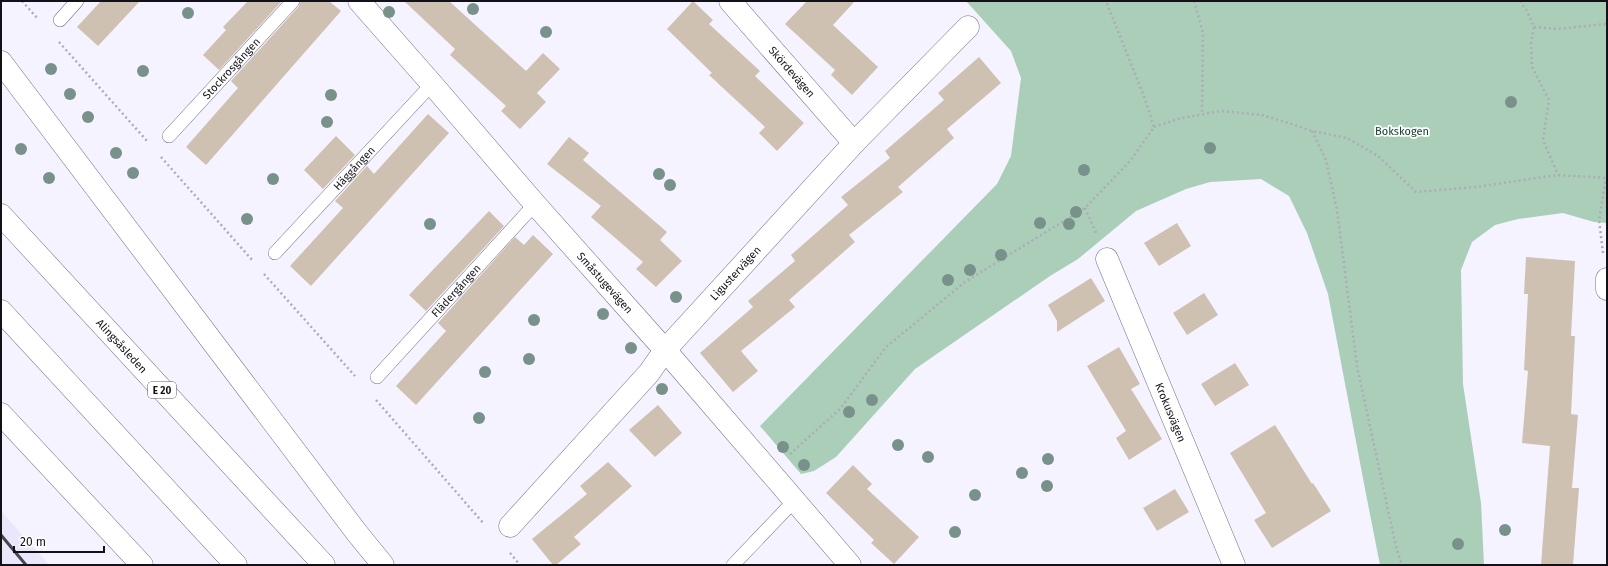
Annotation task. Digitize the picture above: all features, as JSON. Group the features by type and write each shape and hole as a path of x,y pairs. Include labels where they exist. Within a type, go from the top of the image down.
{"main road":[{"name":"Småstugevägen","path":"359,1 535,204 665,350 850,565"},
{"name":"Skördevägen","path":"730,1 854,143"},
{"name":"Ligustervägen","path":"510,526 649,373 665,350 854,143 968,27"},
{"path":"1,62 357,533 383,565"},
{"name":"Alingsåsleden","path":"1,215 324,565"},
{"name":"Krokusvägen","path":"1107,259 1234,565"},
{"path":"1607,279 1607,289"},
{"path":"1,312 236,565"},
{"path":"1,414 142,565"}],"lane":[{"path":"60,20 77,1"},
{"name":"Stockrosgången","path":"169,136 293,1"},
{"name":"Häggången","path":"275,253 432,84"},
{"name":"Flädergången","path":"377,377 535,204"},
{"path":"733,565 794,501"}],"path":[{"path":"22,1 40,21"},
{"path":"1106,1 1145,99 1154,127"},
{"path":"1194,1 1204,33 1202,114"},
{"path":"1520,1 1528,11 1534,27 1531,42 1532,67 1549,100 1543,140 1558,175"},
{"path":"1534,27 1556,29 1607,24"},
{"path":"54,37 151,146"},
{"path":"770,473 841,408 884,348 964,282 1085,208 1131,160 1154,127 1181,118 1221,111 1262,115 1312,131 1347,138 1378,156 1416,192 1475,187 1558,175 1607,178 1599,220 1607,279"},
{"path":"1312,131 1326,160 1337,210 1356,366 1396,547 1402,565"},
{"path":"156,151 255,263"},
{"path":"260,269 357,378"},
{"path":"372,396 487,527"},
{"path":"506,550 520,565"}],"shaded area":[{"path":"1,511 49,565 1,565"}],"green space":[{"name":"Bokskogen","path":"966,1 1607,1 1607,223 1594,222 1563,213 1518,219 1495,225 1472,242 1461,270 1463,384 1481,503 1484,565 1380,565 1328,294 1307,233 1289,196 1261,179 1210,182 1186,189 1136,211 1078,259 1050,276 915,369 836,457 814,471 801,474 760,426 997,184 1011,156 1021,78 1011,51"}],"building":[{"path":"101,1 140,1 98,46 77,27"},
{"path":"248,1 282,1 219,70 203,55 226,30 223,27"},
{"path":"301,1 329,1 341,11 206,165 186,147 238,88 231,81 299,6"},
{"path":"404,1 449,1 526,71 543,53 560,69 537,93 546,102 520,129 501,111 506,106 450,55 455,49"},
{"path":"693,1 713,20 709,24 760,71 755,76 804,123 777,151 759,133 765,127 709,75 712,73 667,29"},
{"path":"807,1 855,1 833,25 878,67 852,95 831,75 835,70 785,24"},
{"path":"979,57 1001,83 947,129 954,138 898,187 903,192 849,235 855,242 789,300 795,307 741,351 758,371 733,392 700,353 753,307 748,301 795,261 791,255 848,205 841,197 890,158 885,151 944,100 938,93"},
{"path":"428,114 449,133 311,286 290,266 343,208 335,201 367,166 374,174"},
{"path":"336,136 355,155 323,189 304,170"},
{"path":"569,137 589,153 583,160 667,232 660,240 682,261 656,287 636,269 643,262 591,217 601,206 547,164"},
{"path":"489,211 504,226 426,311 409,295"},
{"path":"1177,223 1191,246 1159,266 1144,243"},
{"path":"533,235 553,254 416,405 396,386 446,331 438,323 515,237 524,245"},
{"path":"1526,257 1575,261 1571,336 1575,336 1571,414 1578,415 1572,488 1579,488 1573,565 1541,565 1550,446 1522,443 1528,371 1524,370 1528,294 1524,294"},
{"path":"1091,278 1105,301 1057,332 1057,321 1048,305"},
{"path":"1204,293 1218,315 1187,335 1173,313"},
{"path":"1119,347 1140,384 1131,389 1162,439 1129,460 1116,438 1126,431 1087,366"},
{"path":"1235,363 1249,385 1215,406 1201,384"},
{"path":"658,405 682,433 655,457 629,430"},
{"path":"1275,425 1331,511 1272,548 1254,520 1266,513 1230,453"},
{"path":"608,462 632,486 574,537 581,544 556,565 553,565 532,539 587,494 580,486"},
{"path":"853,465 872,484 867,489 919,537 894,564 871,543 874,540 826,493"},
{"path":"1175,489 1189,512 1157,531 1143,508"}],"railway":[{"path":"1,535 26,565"}]}
